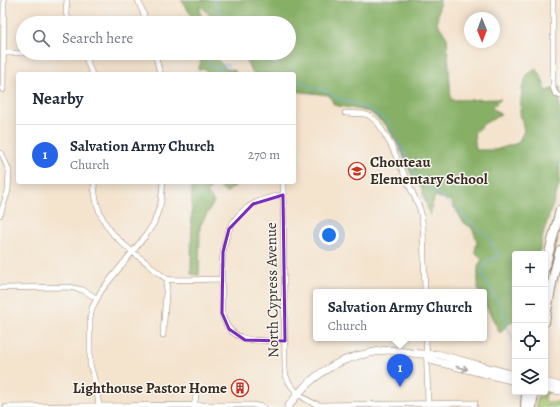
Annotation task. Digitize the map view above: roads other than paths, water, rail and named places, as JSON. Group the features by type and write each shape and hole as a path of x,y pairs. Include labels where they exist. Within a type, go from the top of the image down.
{"main road":[{"path":"548,256 560,210"},
{"path":"548,306 560,250"},
{"path":"288,407 298,392 312,379 331,366 356,355 386,350 426,355 437,354 512,374"},
{"path":"426,355 434,361 512,380"},
{"path":"548,383 560,386"},
{"path":"548,389 560,391"},
{"path":"519,407 521,395"},
{"path":"525,407 526,395"},
{"path":"532,407 534,395"}],"street":[{"path":"3,90 4,0"},
{"path":"67,0 67,16"},
{"path":"138,0 144,16"},
{"path":"554,0 553,90 560,96"},
{"path":"4,53 16,53"},
{"path":"87,60 91,72"},
{"path":"157,60 160,72"},
{"path":"345,113 364,114 370,116 378,123 391,145 420,209 423,227 425,289"},
{"path":"0,152 9,172 8,191 0,215"},
{"path":"94,184 96,202 106,226 132,252 167,279 222,279"},
{"path":"99,407 90,364 89,351 90,319 92,308 96,298 150,229 157,216 161,202 163,184"},
{"name":"North Cypress Avenue","path":"283,184 286,376 290,384 310,402 325,406 406,405 428,403 474,405"},
{"path":"283,195 267,198 253,204 241,213 229,229 225,239 223,252 222,313 223,319 229,329 235,335 245,340 285,341"},
{"path":"163,335 167,279"},
{"path":"0,288 70,287 83,290 96,298"},
{"path":"426,341 428,403"},
{"path":"194,406 196,395"},
{"path":"6,407 253,405 263,407"}],"waterway":[{"path":"214,0 222,16"},
{"path":"206,60 219,70 222,65 228,65 230,72"},
{"path":"296,83 303,82 312,89 322,89 337,98 369,109 385,120 391,127 417,179 436,192 489,238 499,255 488,261 481,273 500,305 512,338"}],"place":[{"name":"Chouteau Elementary School","path":"357,171"},
{"name":"Salvation Army Church","path":"400,387"},
{"name":"Lighthouse Pastor Home","path":"240,388"}]}
